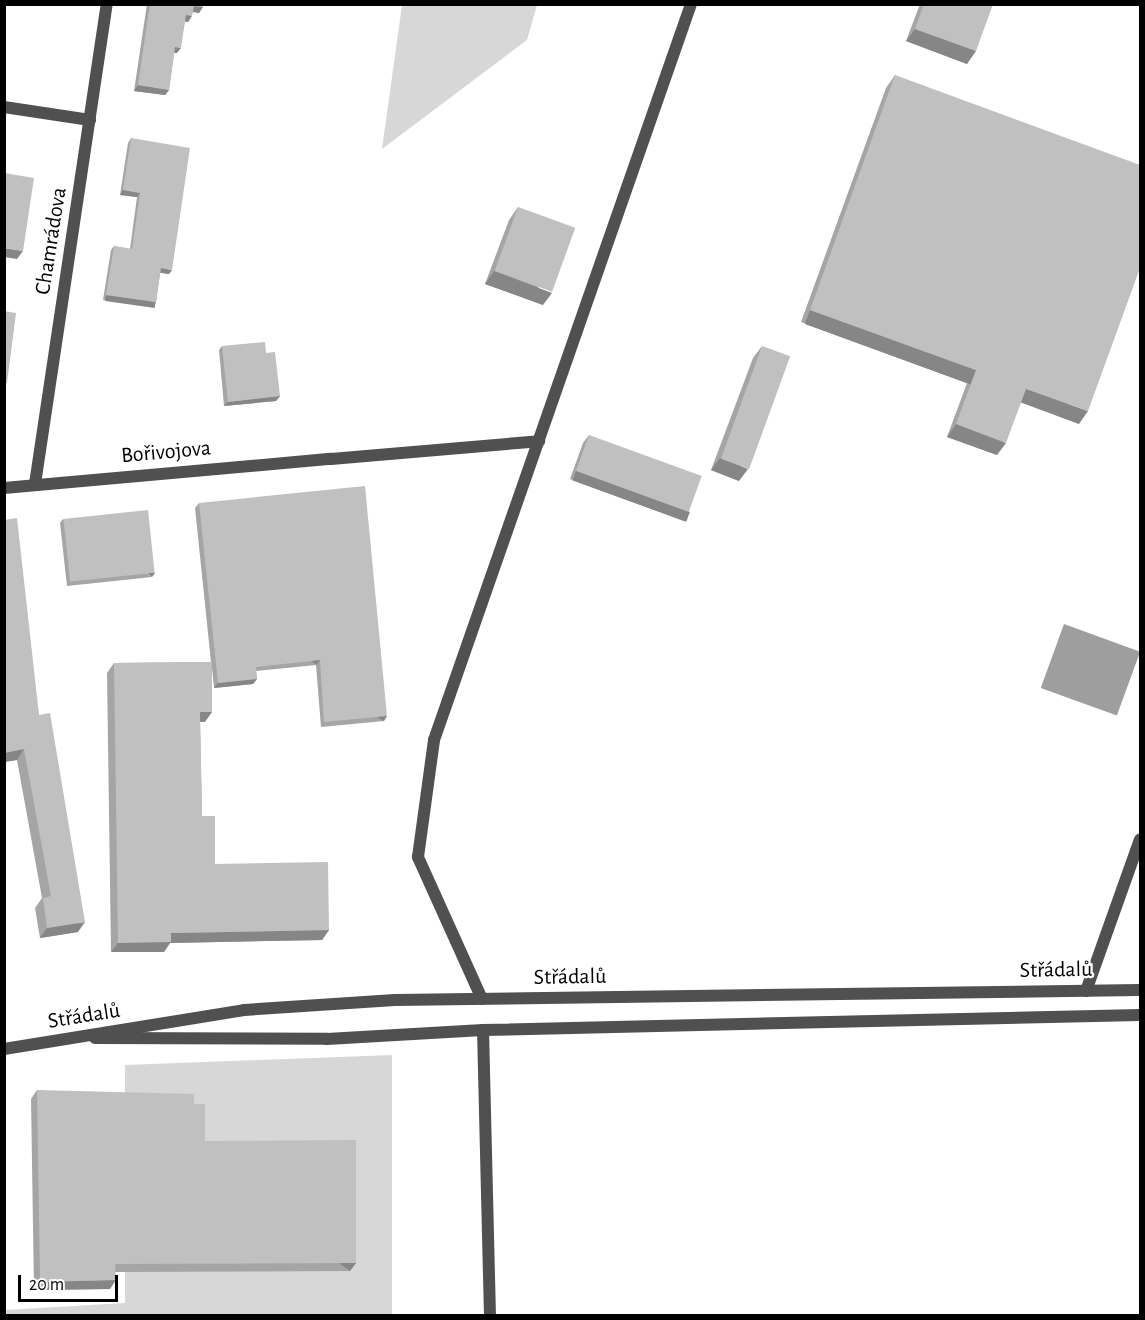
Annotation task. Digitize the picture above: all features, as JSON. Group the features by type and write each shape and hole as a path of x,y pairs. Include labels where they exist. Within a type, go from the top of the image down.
{"street":[{"name":"Chamrádova","path":"35,484 107,4"},
{"path":"482,999 418,857 434,740 691,4"},
{"path":"4,107 90,120"},
{"name":"Bořivojova","path":"4,488 539,441"},
{"path":"1086,991 1140,839"},
{"name":"Střádalů","path":"4,1049 244,1010 482,999 1140,990"},
{"path":"79,1038 327,1039 483,1030 1140,1015"},
{"path":"483,1030 490,1316"}],"shaded area":[{"path":"402,5 537,5 527,40 382,149"},
{"path":"1064,624 1140,652 1117,716 1041,688"},
{"path":"392,1055 392,1315 5,1316 5,1310 125,1303 125,1065"}],"building":[{"path":"150,4 203,4 203,7 194,6 192,16 186,15 181,48 175,47 169,90 138,85"},
{"path":"924,4 993,4 976,51 915,29"},
{"path":"895,75 1140,165 1140,268 1088,411 1026,389 1006,443 956,424 976,370 810,310"},
{"path":"131,138 190,148 172,270 161,268 156,302 106,295 114,246 132,249 140,193 123,190"},
{"path":"4,173 34,178 23,251 4,248"},
{"path":"518,207 575,228 552,292 495,271"},
{"path":"4,311 16,313 7,383 4,383"},
{"path":"265,342 266,353 275,352 280,396 228,402 222,346"},
{"path":"762,346 790,356 749,469 721,459"},
{"path":"589,435 702,476 689,512 576,471"},
{"path":"365,486 387,716 324,722 320,660 256,667 257,679 218,683 199,503"},
{"path":"148,510 155,573 70,582 63,519"},
{"path":"17,518 39,715 50,713 85,922 47,928 43,898 51,896 24,749 4,753 4,520"},
{"path":"212,662 212,712 200,712 202,816 215,816 215,864 328,862 329,930 171,933 171,942 118,943 114,663"},
{"path":"37,1090 194,1094 194,1104 205,1104 205,1141 356,1140 356,1263 115,1264 116,1280 40,1282"}]}
